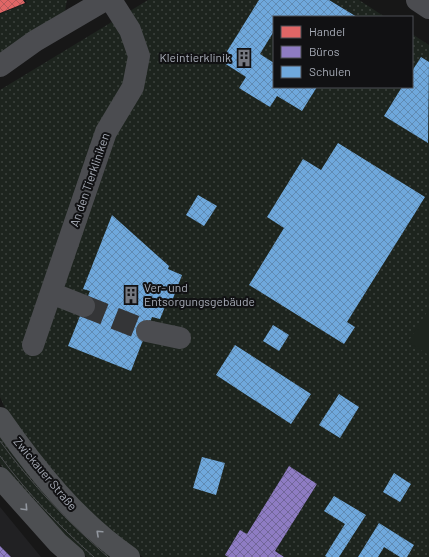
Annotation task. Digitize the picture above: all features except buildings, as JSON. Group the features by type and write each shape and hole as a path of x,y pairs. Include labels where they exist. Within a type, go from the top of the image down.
{"main road":[{"name":"Zwickauer Straße","path":"0,418 18,445 63,500 114,546 129,557"},
{"path":"0,478 58,543 74,557"}],"street":[{"path":"417,0 429,8"},
{"name":"An den Tierkliniken","path":"0,66 35,41 100,1 130,30 139,56 134,87 106,132 33,345"},
{"path":"51,293 84,306"},
{"path":"147,331 180,338"}],"shaded area":[{"path":"26,0 67,0 64,16 0,53 0,14 27,3"},
{"path":"148,0 359,0 383,16 273,16 273,88 413,88 413,35 429,45 429,557 143,557 119,541 69,494 25,440 0,397 0,90"},
{"path":"429,309 429,355 408,342"},
{"path":"0,432 117,557 87,557 21,492 0,464"},
{"path":"0,507 41,557 0,557"}],"tunnel":[{"path":"84,306 147,331"}],"tram line":[{"path":"0,441 37,487 108,557"},
{"path":"0,456 44,509 94,557"}],"place":[{"name":"Kleintierklinik","path":"244,58"},
{"name":"Ver- und Entsorgungsgebäude","path":"131,295"}]}
